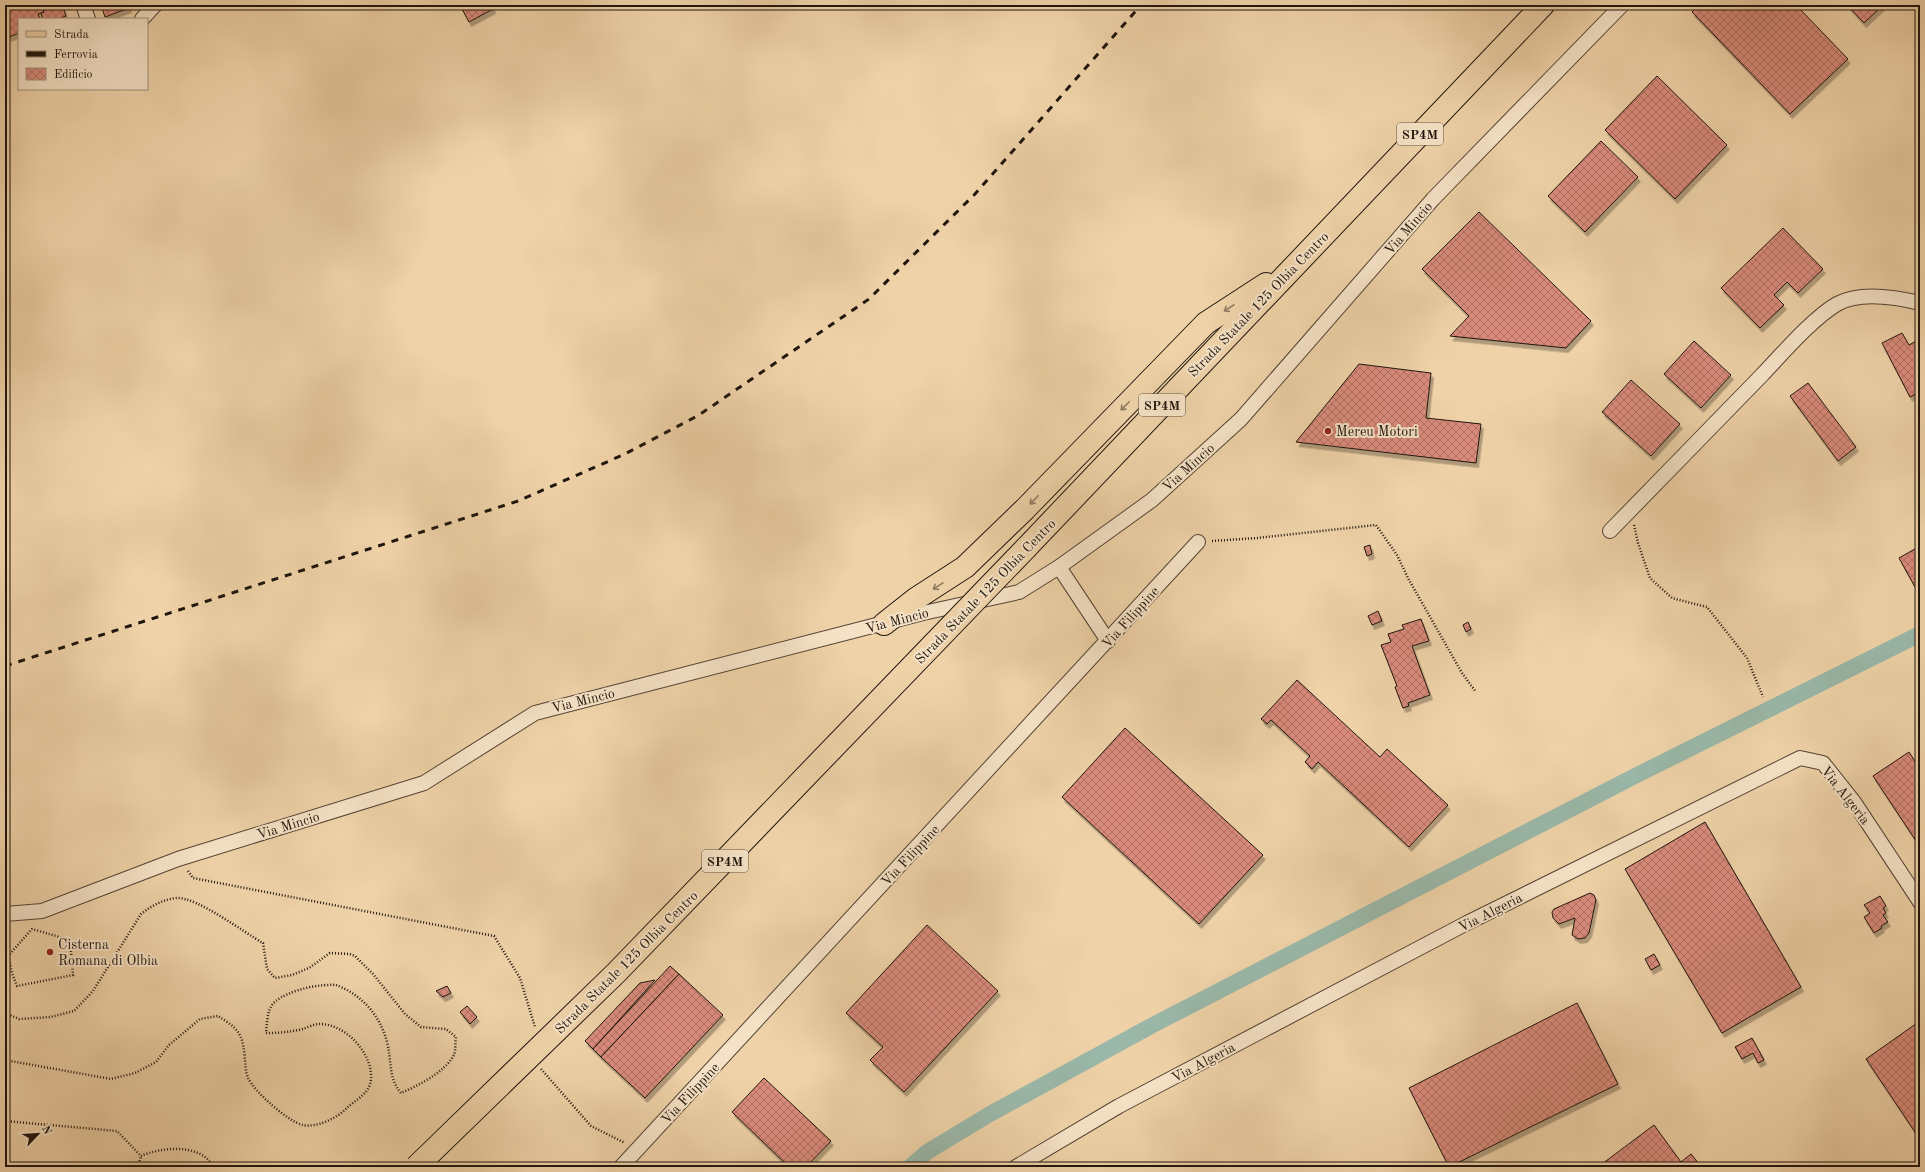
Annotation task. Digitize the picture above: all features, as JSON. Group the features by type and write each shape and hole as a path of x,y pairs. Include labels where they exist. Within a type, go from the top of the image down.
{"main road":[{"name":"Strada Statale 125 Olbia Centro","path":"416,1167 616,973 1027,547 1543,5"},
{"path":"884,624 917,598 965,567 1025,509 1206,323 1297,263"}],"street":[{"path":"82,5 88,18"},
{"path":"143,18 155,5"},
{"name":"Via Mincio","path":"5,914 42,911 178,858 424,783 535,713 923,613 1018,592 1059,567 1152,500 1241,419 1433,199 1622,5"},
{"path":"1610,531 1802,334 1837,304 1854,298 1877,297 1902,299 1920,303"},
{"name":"Via Filippine","path":"621,1167 1198,542"},
{"path":"1059,567 1108,641"},
{"name":"Via Algeria","path":"1016,1167 1119,1106 1467,923 1800,758 1823,763 1854,802 1920,902"}],"path":[{"path":"1631,509 1638,543 1650,578 1672,598 1706,607 1747,658 1763,697"},
{"path":"1198,542 1257,538 1376,525 1397,554 1409,580 1462,673 1476,692"},
{"path":"178,858 193,878 494,936 520,978 536,1030"},
{"path":"5,1013 19,1019 51,1017 74,1011 93,991 141,914 149,907 178,898 197,904 264,943 267,969 275,978 292,975 308,968 330,953 350,954 355,956 373,974 405,1014 421,1027 446,1029 456,1037 454,1054 445,1066 430,1077 401,1094 394,1085 386,1042 378,1019 365,1002 337,985 297,989 278,998 272,1004 268,1014 266,1033 280,1033 321,1024 333,1026 357,1044 366,1055 372,1073 371,1084 365,1094 343,1111 317,1125 303,1125 291,1120 266,1100 248,1078 244,1051 238,1031 218,1016 200,1019 169,1045 156,1062 135,1073 111,1079 5,1060"},
{"path":"5,939 12,973 18,986 73,975 70,940 32,929 9,955"},
{"path":"540,1062 541,1070 591,1126 638,1149"},
{"path":"5,1120 117,1131 141,1156"},
{"path":"141,1156 152,1151 174,1148 201,1153 213,1167"},
{"path":"138,1167 141,1156"}],"building":[{"path":"5,5 42,5 44,12 38,14 40,18 18,18 18,33 9,37 5,24"},
{"path":"42,5 62,5 66,16 61,18 43,18 41,13 44,12"},
{"path":"101,5 128,5 129,8 105,17"},
{"path":"460,5 492,5 493,9 469,22"},
{"path":"1699,5 1796,5 1848,59 1790,114 1692,12"},
{"path":"1847,5 1883,5 1864,23"},
{"path":"1657,76 1727,145 1675,199 1605,130"},
{"path":"1601,141 1638,177 1585,232 1548,196"},
{"path":"1479,212 1591,321 1566,348 1450,336 1469,316 1422,269"},
{"path":"1783,228 1823,269 1798,293 1787,282 1774,295 1784,305 1760,328 1721,288"},
{"path":"1902,333 1909,345 1920,339 1920,392 1910,397 1882,343"},
{"path":"1694,341 1731,375 1701,408 1664,374"},
{"path":"1359,364 1431,373 1426,418 1481,424 1476,463 1296,442"},
{"path":"1631,380 1680,424 1651,456 1602,412"},
{"path":"1808,383 1856,447 1838,461 1790,396"},
{"path":"1370,545 1372,554 1367,556 1364,547"},
{"path":"1920,546 1920,596 1899,558"},
{"path":"1378,611 1382,621 1372,625 1368,616"},
{"path":"1421,619 1429,641 1412,646 1430,695 1408,703 1409,706 1403,708 1395,687 1397,686 1381,645 1391,642 1388,634 1404,629 1402,625"},
{"path":"1468,622 1471,629 1466,632 1463,625"},
{"path":"1297,680 1380,757 1387,749 1448,805 1409,847 1318,762 1312,769 1305,762 1310,756 1271,720 1267,724 1261,719"},
{"path":"1125,728 1263,855 1199,924 1062,797"},
{"path":"1909,752 1920,769 1920,847 1873,776"},
{"path":"1705,822 1801,987 1722,1033 1625,869"},
{"path":"1590,893 1594,895 1596,900 1589,933 1585,938 1578,939 1572,935 1575,918 1559,924 1553,918 1552,912 1554,909"},
{"path":"1880,896 1886,906 1883,908 1886,913 1883,915 1888,922 1874,933 1864,917 1870,913 1864,905"},
{"path":"927,925 998,991 904,1092 870,1060 883,1047 846,1013"},
{"path":"1654,954 1660,965 1651,970 1645,959"},
{"path":"670,966 679,974 601,1057 593,1049"},
{"path":"679,974 723,1015 645,1098 601,1057"},
{"path":"655,980 593,1049 585,1041 640,983"},
{"path":"447,986 451,993 443,997 436,991"},
{"path":"1577,1003 1618,1084 1449,1167 1409,1088"},
{"path":"467,1006 477,1017 470,1024 460,1012"},
{"path":"1920,1021 1920,1133 1917,1135 1866,1059"},
{"path":"1752,1038 1764,1060 1758,1063 1753,1053 1742,1059 1735,1047"},
{"path":"764,1078 831,1141 806,1167 789,1167 732,1112"},
{"path":"1654,1125 1681,1162 1691,1154 1699,1164 1695,1167 1598,1167"}],"waterway":[{"path":"910,1167 927,1152 990,1114 1151,1026 1637,775 1920,634"}],"railway":[{"path":"5,666 518,501 625,454 699,415 869,299 975,194 1141,5"}],"place":[{"name":"Mereu Motori","path":"1328,431"},
{"name":"Cisterna Romana di Olbia","path":"50,952"}]}
